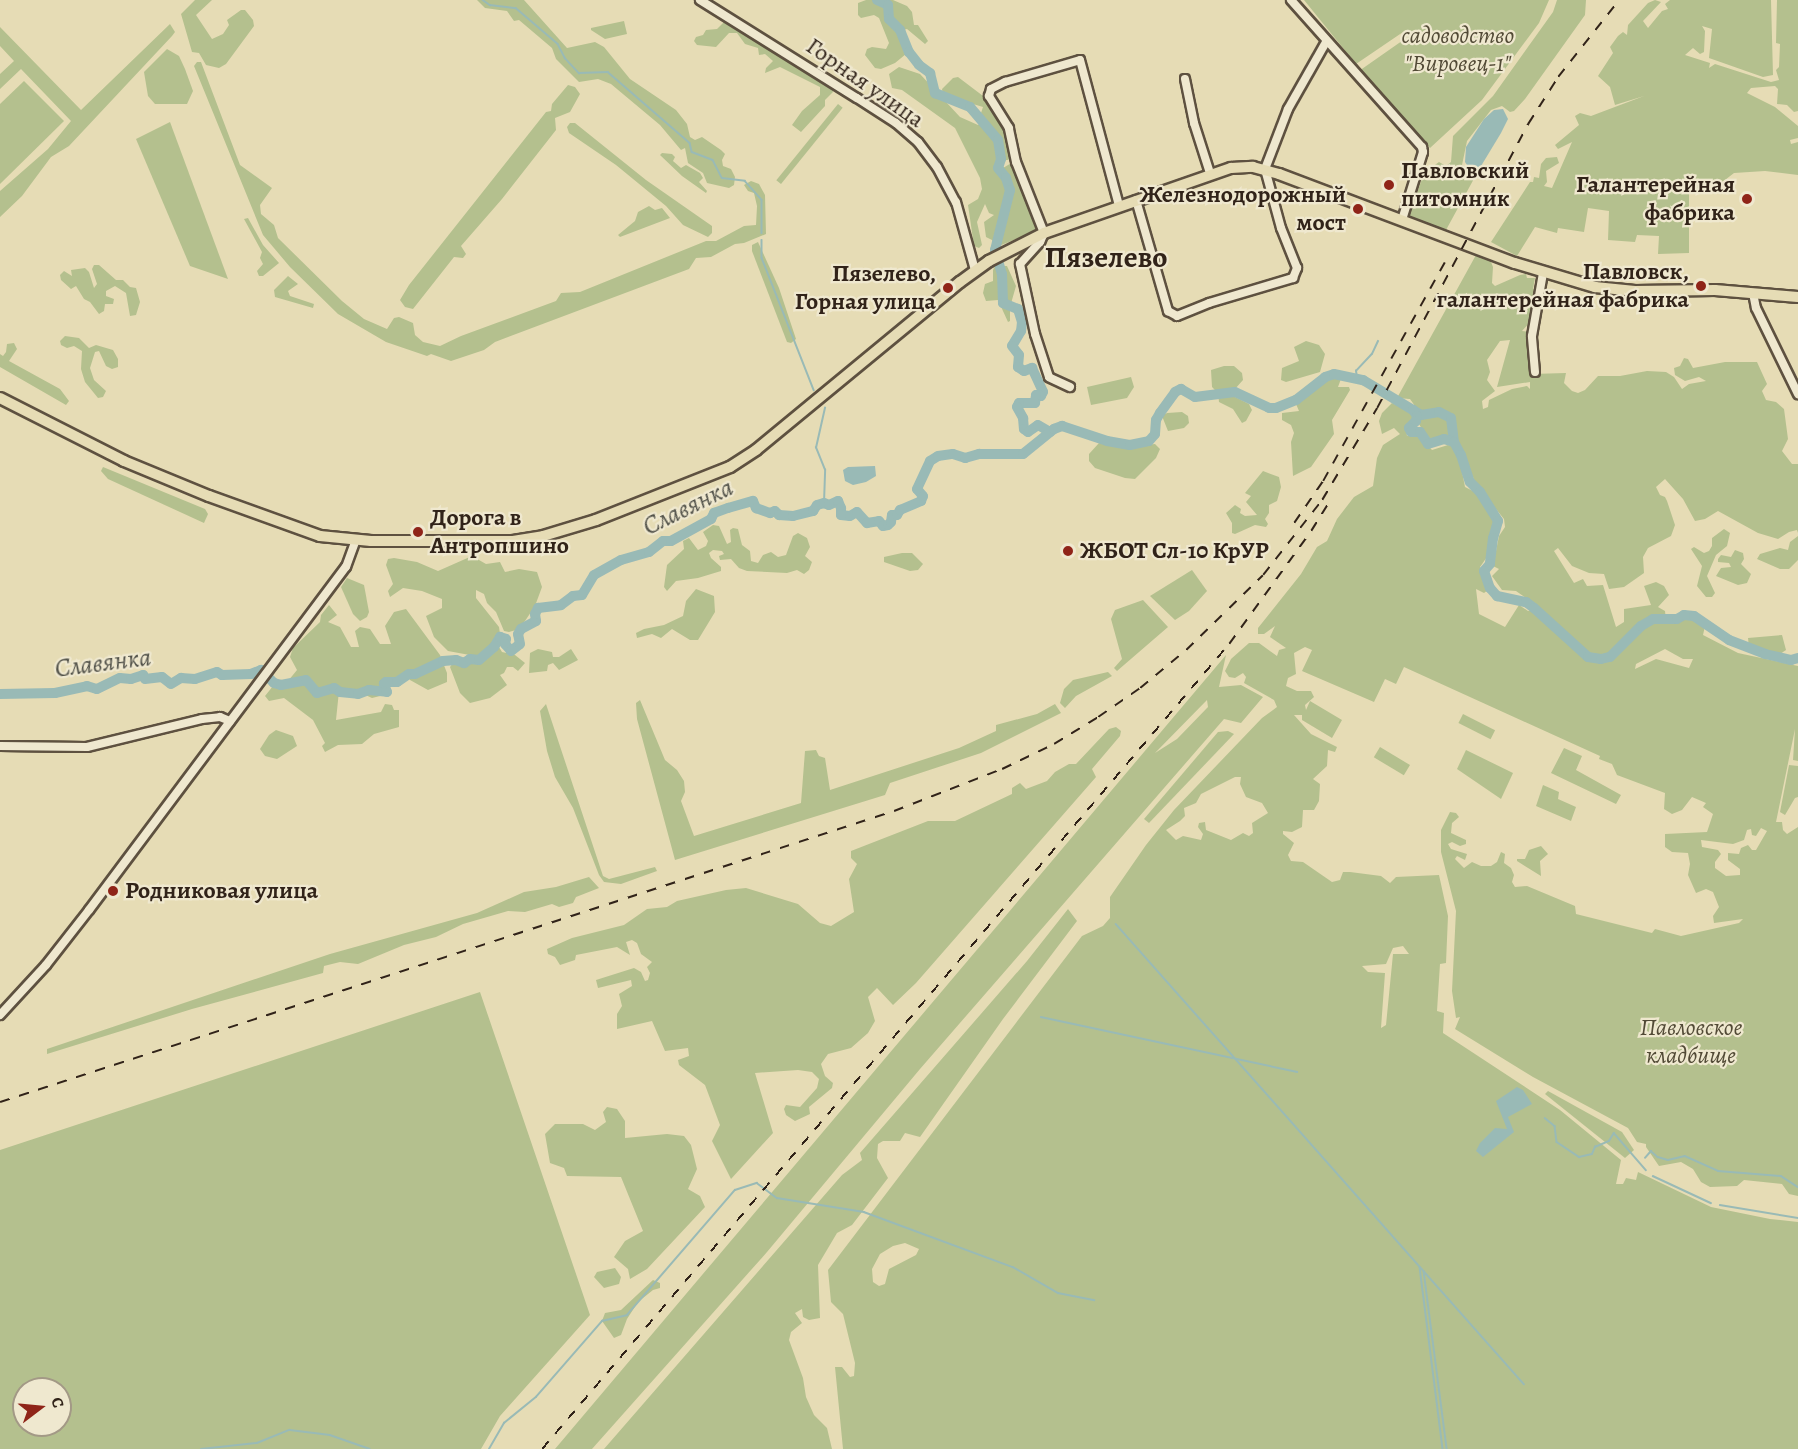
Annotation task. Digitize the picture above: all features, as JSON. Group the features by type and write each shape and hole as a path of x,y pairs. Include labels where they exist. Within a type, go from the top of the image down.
{"main road":[{"path":"0,398 124,461 294,529 335,539 356,540 528,540 596,520 730,467 789,424 975,270 989,261 1017,244 1044,232 1210,173 1242,167 1265,169 1543,273 1616,291 1715,290 1798,297"}],"street":[{"name":"Горная улица","path":"700,0 896,123 918,142 937,167 956,202 975,270"},
{"path":"1291,0 1326,42 1422,147 1423,152 1402,220"},
{"path":"1136,200 1168,311 1177,316 1209,303 1293,278 1297,268 1281,228 1265,169 1288,109 1326,42"},
{"path":"1070,387 1049,377 1035,334 1020,264 1040,242 1044,232 1016,162 1011,134 989,96 991,89 1005,81 1080,60 1119,206"},
{"path":"1185,78 1194,123 1210,173"},
{"path":"1535,372 1533,336 1543,273"},
{"path":"1753,293 1756,308 1798,394"},
{"path":"0,1015 46,965 346,567 356,540"},
{"path":"0,746 87,747 202,719 220,717 230,721"}],"green space":[{"path":"195,0 212,0 196,15 212,39 223,34 229,25 227,20 241,10 245,10 253,20 254,26 226,64 219,68 206,65 199,53 192,52 181,14"},
{"path":"477,0 524,0 567,48 595,42 604,47 630,79 676,110 687,124 690,137 695,140 702,137 725,154 722,160 723,166 731,169 735,177 734,185 729,188 707,183 703,173 688,163 685,148 681,150 660,125 611,84 598,79 579,82 556,59 552,48 519,20 514,21 507,11 485,8"},
{"path":"866,0 893,0 907,6 912,12 914,25 918,25 928,41 925,44 907,29 903,30 909,41 906,54 895,63 881,69 875,68 865,55 867,49 872,47 886,49 889,43 879,18 874,15 861,18 858,15 858,3"},
{"name":"садоводство \"Вировец-1\"","path":"1304,0 1549,0 1539,23 1482,100 1430,148 1359,71 1409,36 1406,30 1356,64"},
{"path":"1557,0 1586,0 1585,15 1514,111 1510,112 1502,106 1491,110 1467,141 1462,165 1476,175 1446,230 1409,216 1424,173 1439,162 1446,166 1451,162 1453,136 1493,96 1553,12"},
{"path":"1655,0 1661,2 1643,21 1648,28 1662,11 1668,9 1665,4 1670,0 1771,0 1773,75 1763,77 1709,58 1712,29 1702,26 1705,31 1704,52 1700,54 1693,48 1685,55 1710,63 1709,68 1715,64 1771,82 1779,80 1776,70 1779,67 1780,44 1776,43 1777,0 1798,0 1798,111 1794,112 1787,105 1777,104 1778,89 1775,86 1751,88 1747,93 1775,107 1798,126 1798,138 1790,140 1791,144 1798,142 1798,175 1765,171 1734,173 1712,190 1698,189 1689,192 1689,253 1658,254 1659,236 1637,235 1635,242 1608,240 1609,211 1588,208 1584,232 1558,228 1557,233 1535,227 1517,256 1491,242 1530,182 1533,182 1534,177 1539,178 1541,164 1546,158 1557,157 1559,163 1546,171 1547,182 1544,186 1552,188 1572,142 1558,149 1555,145 1579,125 1575,116 1580,113 1591,116 1644,96 1615,105 1610,87 1598,76 1613,53 1610,47 1618,36 1623,32 1627,35 1628,25 1648,3"},
{"path":"726,20 832,88 833,92 825,100 825,106 801,132 792,125 802,111 820,95 820,87 780,67 765,73 766,68 773,61 765,54 759,55 758,48 745,44 737,33 729,33 716,47 697,45 694,41 696,37 703,35 706,30 717,29"},
{"path":"624,21 627,34 605,39 591,30 591,28"},
{"path":"170,24 175,32 172,36 69,146 51,157 22,196 0,217 0,191 48,149 71,121 21,69 0,89 0,74 14,61 0,46 0,27 81,110"},
{"path":"167,49 179,56 193,91 187,104 155,104 148,96 144,72"},
{"path":"197,62 201,62 240,165 272,188 260,205 261,214 274,225 278,238 342,301 364,319 387,329 394,318 399,317 413,323 415,335 423,342 440,346 556,301 561,293 580,292 706,241 716,241 744,226 756,225 757,206 754,193 748,191 744,185 751,181 759,184 765,195 766,234 744,243 735,244 711,257 696,258 689,269 495,342 484,350 451,361 431,354 427,356 386,342 338,314 290,267 263,235 194,66"},
{"path":"899,67 920,74 960,117 978,125 985,121 981,113 983,107 943,95 942,89 953,78 958,77 987,99 1009,140 1012,156 1008,160 998,160 997,169 1008,182 1009,175 1003,168 1013,162 1038,225 1033,232 999,246 994,244 986,237 984,222 994,215 989,213 985,204 977,222 982,245 979,248 974,246 968,205 978,199 982,189 980,178 955,128 902,90 892,88 889,74"},
{"path":"24,81 64,121 0,184 0,104"},
{"path":"568,85 575,87 580,94 570,112 555,118 556,130 502,199 461,246 466,254 463,258 454,257 413,309 405,307 400,300 409,285 546,112 551,111 552,104"},
{"path":"838,104 843,108 781,184 776,180"},
{"path":"170,122 228,279 190,266 136,139"},
{"path":"570,123 575,123 646,180 712,226 712,233 708,237 683,225 666,206 616,165 569,133 567,127"},
{"path":"662,153 672,154 675,157 673,161 681,168 686,165 700,173 703,178 699,182 707,191 706,193 682,176 660,155"},
{"path":"649,206 655,210 662,208 670,218 620,237 618,235 635,221 638,212"},
{"path":"248,218 263,245 279,263 263,276 259,276 257,271 263,264 260,258 262,252 244,219"},
{"path":"758,242 779,288 796,339 791,343 787,342 752,251 752,245"},
{"name":"Павловское кладбище","path":"1476,255 1486,257 1491,262 1492,283 1495,286 1520,275 1526,274 1527,278 1535,278 1533,289 1538,288 1532,320 1522,331 1529,332 1532,374 1566,373 1564,383 1572,391 1578,393 1585,390 1598,376 1620,376 1647,371 1666,372 1674,377 1682,389 1689,384 1706,381 1699,377 1685,381 1675,375 1674,368 1680,366 1684,358 1688,359 1693,368 1725,362 1757,362 1767,384 1762,391 1766,400 1776,402 1784,409 1788,439 1782,451 1792,464 1798,464 1798,533 1797,530 1789,532 1778,539 1758,533 1718,511 1705,519 1695,521 1683,499 1665,479 1656,487 1667,501 1675,525 1671,536 1648,548 1643,557 1644,573 1624,587 1609,589 1604,574 1589,573 1572,566 1558,548 1554,551 1574,583 1583,579 1587,586 1603,585 1616,627 1624,622 1624,609 1651,605 1644,586 1656,582 1664,586 1669,595 1658,607 1665,611 1666,620 1697,620 1705,626 1703,635 1738,653 1798,666 1798,761 1793,760 1795,729 1776,822 1782,822 1783,830 1787,834 1798,827 1798,1196 1789,1194 1782,1184 1744,1180 1737,1186 1710,1187 1701,1182 1693,1169 1681,1162 1659,1166 1646,1144 1637,1142 1628,1128 1533,1077 1455,1029 1460,1017 1456,1018 1452,991 1456,911 1441,852 1441,830 1450,812 1456,813 1459,817 1452,823 1451,833 1466,840 1466,844 1460,846 1452,842 1448,844 1451,849 1467,854 1465,860 1457,856 1455,859 1464,868 1472,862 1481,866 1491,866 1497,862 1501,852 1505,854 1504,863 1511,868 1514,875 1512,882 1515,887 1527,886 1575,906 1576,914 1652,933 1655,929 1681,936 1739,923 1743,919 1714,923 1713,916 1719,907 1713,892 1706,889 1696,893 1688,875 1690,864 1688,853 1672,852 1665,847 1665,834 1707,832 1713,814 1703,807 1706,803 1692,797 1682,810 1672,814 1664,809 1665,793 1617,775 1612,764 1599,759 1600,756 1404,667 1396,684 1385,679 1374,702 1302,671 1312,650 1305,647 1294,653 1296,674 1288,678 1286,686 1297,691 1311,691 1314,697 1305,705 1306,710 1310,701 1342,720 1332,738 1302,720 1302,715 1294,715 1311,734 1337,747 1335,752 1328,750 1327,766 1313,779 1320,784 1319,801 1314,810 1303,810 1302,827 1292,832 1283,831 1283,834 1294,843 1288,855 1291,861 1303,862 1332,882 1340,880 1343,872 1381,876 1390,883 1396,877 1439,875 1448,916 1446,963 1440,964 1437,1011 1444,1013 1443,1033 1560,1110 1621,1160 1616,1184 1623,1184 1626,1178 1636,1180 1638,1172 1711,1207 1770,1219 1798,1222 1798,1449 843,1449 835,1367 842,1367 850,1377 854,1376 855,1363 843,1314 831,1302 828,1270 1082,936 1103,926 1110,918 1110,897 1146,845 1174,810 1262,718 1277,707 1274,700 1244,683 1246,677 1243,673 1235,678 1229,677 1225,671 1231,659 1249,643 1259,643 1277,656 1279,650 1286,648 1270,637 1275,626 1264,634 1258,634 1258,628 1301,574 1317,547 1327,541 1337,519 1354,497 1373,486 1377,458 1383,445 1400,434 1394,428 1382,434 1379,421 1382,413 1392,403 1412,413 1414,417 1406,428 1407,436 1413,436 1416,432 1432,450 1448,445 1454,447 1459,456 1465,487 1475,492 1495,524 1489,554 1480,567 1488,590 1484,593 1476,589 1479,614 1505,627 1519,605 1528,611 1540,608 1516,591 1502,590 1492,576 1499,569 1493,566 1499,536 1505,527 1504,519 1476,484 1458,442 1448,438 1429,441 1419,424 1420,413 1410,399 1397,398","holes":["1510,340 1497,387 1530,382 1530,389 1527,386 1512,389 1489,400 1488,407 1483,409 1482,401 1495,391 1487,380 1490,372 1487,360 1500,341","1665,649 1683,659 1693,659 1689,668 1656,659 1635,669 1636,664","1235,777 1241,777 1240,784 1246,797 1262,803 1268,813 1252,823 1253,833 1249,836 1243,833 1231,840 1206,830 1205,822 1199,823 1198,827 1203,834 1201,840 1183,836 1176,840 1166,830 1185,816 1184,808 1196,803 1201,794","1761,828 1767,831 1756,850 1752,850 1748,845 1741,848 1739,854 1728,853 1728,860 1740,869 1740,875 1726,876 1715,868 1715,862 1721,854 1718,850 1702,847 1701,840 1733,844 1744,840 1747,830 1751,829 1752,835 1756,836","1403,946 1409,954 1393,954 1386,1025 1381,1028 1385,973 1368,972 1362,966 1386,964 1393,948","905,1243 919,1249 916,1255 889,1269 885,1284 879,1286 873,1282 872,1269 880,1254 893,1246"]},
{"path":"94,265 99,265 116,280 123,280 130,287 136,288 140,302 136,315 130,316 126,293 115,286 106,291 106,296 114,299 113,304 105,304 104,311 99,314 90,302 84,299 76,286 71,289 61,280 60,275 64,271 72,276 71,270 85,268 89,272 94,288 97,284 92,269"},
{"path":"995,266 1007,266 1016,286 1008,322 998,300 986,301 983,293 985,284 993,281"},
{"path":"288,276 298,284 288,291 290,296 314,304 313,308 275,297 274,290"},
{"path":"65,336 79,338 89,348 96,345 113,350 118,359 118,367 112,369 106,366 99,351 95,352 90,368 94,380 106,391 103,397 98,398 85,382 81,369 82,351 74,346 67,348 61,345 60,341"},
{"path":"1306,341 1319,345 1325,354 1320,372 1286,382 1281,380 1282,368 1299,361 1294,347"},
{"path":"14,343 17,349 9,361 60,389 69,401 66,405 0,367 0,354 3,356 6,352 7,344"},
{"path":"1234,366 1242,373 1243,380 1234,390 1235,397 1249,404 1252,410 1246,421 1242,423 1233,409 1219,402 1218,393 1212,387 1211,370"},
{"path":"1332,376 1342,376 1338,387 1349,387 1350,390 1332,420 1334,434 1311,467 1293,476 1291,442 1294,433 1291,425 1282,420 1282,413 1299,411 1296,404"},
{"path":"1131,377 1134,387 1127,398 1091,405 1087,387"},
{"path":"1182,412 1188,416 1189,423 1184,428 1168,431 1162,416 1167,413"},
{"path":"1099,443 1128,447 1155,444 1160,449 1156,458 1135,479 1095,468 1089,461 1089,454"},
{"path":"103,467 205,509 208,514 204,523 108,479 101,471"},
{"path":"1263,471 1279,477 1281,487 1277,501 1269,505 1269,513 1265,519 1268,524 1266,527 1255,525 1235,534 1232,533 1232,523 1226,513 1235,505 1245,516 1257,515 1246,502 1251,496 1245,493"},
{"path":"713,525 719,526 727,544 731,542 730,530 738,529 742,545 750,551 751,561 758,563 763,555 771,552 778,557 786,555 793,536 798,533 807,538 810,547 805,556 812,562 809,570 804,574 797,570 787,573 747,571 739,568 731,559 720,560 719,556 724,554 722,551 713,550 709,553 721,567 721,571 698,578 676,581 667,591 664,587 667,565 684,549 683,541 689,538 698,550 706,546 708,541 703,532"},
{"path":"1724,529 1730,533 1727,546 1716,555 1707,576 1715,593 1712,597 1706,597 1697,586 1702,566 1691,549 1694,547 1704,553 1709,551 1712,538"},
{"path":"1798,536 1798,560 1789,569 1780,569 1757,559 1760,554 1780,548 1788,550 1790,542"},
{"path":"1735,550 1743,553 1744,559 1741,564 1751,574 1747,583 1738,585 1716,576 1721,568 1731,567 1729,563 1718,562 1718,559 1721,555 1731,557"},
{"path":"912,553 923,564 918,570 910,571 884,562 884,557"},
{"path":"472,556 486,564 500,562 505,572 519,569 537,572 542,587 535,606 525,621 516,630 509,632 504,631 496,612 487,603 484,594 476,590 476,598 499,627 500,634 496,642 502,652 515,655 525,663 518,671 513,667 507,667 500,675 507,685 490,698 470,703 460,693 450,667 453,663 476,661 475,656 448,651 434,637 426,616 442,608 442,599 422,591 403,588 390,597 388,591 393,584 386,565 388,559 394,558 417,562 438,571"},
{"path":"1192,570 1207,591 1189,611 1175,620 1150,596"},
{"path":"347,578 364,585 369,612 367,617 360,621 353,614 341,587"},
{"path":"696,589 714,596 715,612 698,640 690,640 672,629 661,638 652,634 637,638 636,633 644,629 664,625 683,616 686,601"},
{"path":"1143,600 1168,627 1117,671 1114,668 1122,659 1111,619 1115,610"},
{"path":"329,605 337,615 328,622 340,627 351,647 359,647 355,631 360,627 370,629 380,644 391,644 385,626 394,612 406,609 440,655 447,673 447,682 428,690 410,680 407,674 388,686 384,695 372,698 359,692 339,691 336,720 381,712 385,704 392,705 394,710 399,710 399,727 374,734 362,744 338,745 325,752 322,746 325,743 313,720 284,698 269,701 265,696 277,681 288,681 297,670 290,657 293,648 320,622 321,615"},
{"path":"1782,635 1786,650 1780,654 1749,647 1748,638"},
{"path":"538,649 552,652 553,657 559,657 571,649 578,660 559,670 553,663 548,665 547,671 529,673 530,653"},
{"path":"1226,655 1219,687 1241,685 1263,697 1241,723 1224,719 920,1069 767,1252 592,1449 555,1449","holes":["1207,700 1208,707 1177,739 1155,753"]},
{"path":"1108,672 1112,676 1076,696 1065,708 1060,703 1064,689 1073,680"},
{"path":"640,700 665,760 677,770 684,781 685,792 681,801 694,836 801,803 805,751 816,750 819,756 825,758 830,790 959,748 996,731 996,725 1037,714 1055,704 1061,713 981,753 890,783 885,795 675,860 637,719 636,703"},
{"path":"546,704 603,876 609,879 655,867 657,871 621,884 604,882 599,875 573,808 555,777 547,751 540,711"},
{"path":"1463,714 1495,730 1491,739 1458,723"},
{"path":"1116,727 1121,731 1120,736 1092,769 1096,777 916,983 893,1005 877,988 868,997 875,1021 868,1033 851,1048 828,1054 821,1064 825,1076 833,1083 832,1088 809,1107 810,1114 795,1121 786,1115 784,1109 786,1105 800,1107 817,1088 819,1079 812,1072 798,1070 755,1073 773,1133 731,1179 712,1141 720,1125 705,1085 679,1065 678,1060 689,1056 688,1048 665,1051 652,1021 617,1029 617,1014 622,1006 619,994 632,986 631,980 598,988 596,980 634,968 641,972 645,981 648,980 650,973 647,967 652,962 641,954 637,943 632,940 626,942 630,955 617,947 576,955 575,960 560,965 555,957 548,954 547,949 572,938 624,925 647,909 667,907 677,901 726,890 746,888 798,904 820,923 831,926 854,912 849,879 857,864 851,858 851,851 928,821 955,821 1012,794 1012,788 1020,783 1026,789 1047,781 1055,772 1069,764 1076,764 1109,729"},
{"path":"276,730 293,736 297,746 277,759 265,756 260,749 269,735"},
{"path":"1228,731 1234,734 1149,823 1144,819 1218,732"},
{"path":"1380,747 1410,765 1404,775 1374,757"},
{"path":"1564,748 1582,756 1576,770 1621,795 1616,804 1551,773"},
{"path":"1466,750 1513,773 1501,799 1457,769"},
{"path":"1789,765 1798,766 1798,797 1795,798 1785,815 1780,812"},
{"path":"1543,785 1559,792 1558,799 1576,807 1571,821 1536,806"},
{"path":"1541,846 1548,854 1540,861 1541,876 1517,859 1525,859 1529,850"},
{"path":"589,877 599,888 576,897 573,903 559,907 552,904 525,912 508,911 463,924 436,937 404,945 358,964 340,962 324,966 323,973 192,1009 47,1054 47,1049 330,954 477,913 524,892 556,887"},
{"path":"1068,909 1077,921 1003,1019 920,1137 905,1133 900,1141 883,1141 878,1144 877,1158 888,1178 852,1225 837,1233 818,1265 820,1318 809,1320 803,1317 802,1309 795,1313 802,1323 791,1332 789,1340 803,1378 806,1397 814,1415 827,1428 832,1449 604,1449 842,1175 862,1160 860,1153 1027,961"},
{"path":"480,992 590,1315 500,1416 481,1449 0,1449 0,1150"},
{"path":"1548,1091 1622,1132 1634,1150 1625,1158 1545,1094"},
{"path":"607,1107 617,1109 625,1121 625,1138 667,1134 684,1136 691,1145 697,1169 688,1189 700,1196 705,1207 647,1269 630,1279 628,1269 614,1257 625,1241 643,1231 621,1177 567,1176 564,1168 550,1163 545,1134 555,1124 583,1124 595,1130 606,1122 603,1112"},
{"path":"615,1268 621,1277 619,1284 604,1288 594,1277 597,1272"},
{"path":"653,1280 660,1283 660,1288 653,1290 638,1302 627,1319 621,1335 614,1338 602,1321 605,1313 621,1310"}],"water":[{"path":"1503,109 1508,119 1501,133 1478,171 1469,168 1465,162 1466,147 1484,119 1494,110"},
{"path":"875,466 876,476 866,482 853,485 845,481 843,470 848,467"},
{"path":"1517,1087 1523,1090 1532,1104 1508,1117 1514,1132 1483,1157 1476,1151 1480,1143 1495,1128 1507,1129 1496,1101"}],"waterway":[{"path":"483,0 490,5 516,8 558,44 565,58 579,73 608,72 690,143 692,152 713,160 722,178 745,181 762,200 762,233"},
{"path":"877,0 888,5 889,19 900,30 909,52 919,65 930,73 935,93 970,107 998,140 1001,159 998,168 1006,178 1010,190 995,250 1002,274 1003,303 1018,309 1022,322 1021,331 1012,346 1019,355 1018,367 1024,371 1032,368 1043,392 1041,396 1036,395 1035,403 1019,403 1017,407 1023,418 1024,429 1028,432 1038,425 1050,432"},
{"path":"762,240 762,258 814,390"},
{"path":"1357,378 1356,371 1372,354 1378,341"},
{"name":"Славянка","path":"0,694 55,693 87,686 97,689 120,678 131,679 143,675 145,679 162,677 171,684 181,678 195,679 217,672 222,675 251,674 261,670 274,683 281,685 306,680 317,693 334,688 340,692 358,694 369,690 387,692 384,684 386,682 397,682 409,674 415,674 443,661 456,660 464,663 470,659 479,660 494,647 500,637 506,639 505,644 511,651 520,644 518,634 521,629 536,621 535,614 538,608 561,605 573,596 582,595 594,575 621,560 649,552 663,541 671,541 711,519 714,513 728,508 753,501 756,508 770,513 775,511 779,515 793,516 813,511 817,505 824,503 829,505 838,501 841,515 850,516 857,512 867,523 879,521 883,526 888,525 892,515 897,515 900,510 921,501 923,496 917,489 930,461 938,456 953,454 965,458 979,454 1023,454 1054,429 1062,426 1107,441 1130,445 1149,441 1155,434 1156,420 1160,413 1175,392 1181,389 1195,397 1235,392 1269,408 1276,408 1296,400 1325,377 1334,374 1363,380 1413,410 1417,416 1416,421 1409,428 1411,432 1420,432 1428,444 1444,439 1454,442 1470,482 1480,492 1498,521 1493,538 1490,564 1484,571 1490,588 1497,596 1526,602 1588,657 1601,659 1610,657 1641,626 1653,619 1677,619 1684,615 1694,616 1729,640 1765,654 1791,660 1798,658"},
{"path":"824,503 825,470 816,448 825,408"},
{"path":"1413,410 1421,415 1439,412 1451,418 1454,442"},
{"path":"1116,924 1524,1384"},
{"path":"1041,1017 1297,1072"},
{"path":"1545,1118 1555,1126 1557,1142 1579,1157 1592,1154 1595,1147 1609,1141 1614,1133 1646,1170"},
{"path":"1645,1158 1651,1151 1658,1157 1668,1160 1685,1156 1718,1171 1781,1176 1798,1187"},
{"path":"1653,1176 1711,1203"},
{"path":"489,1449 504,1423 536,1397 602,1321 627,1315 735,1190 757,1183 777,1198 864,1212 1013,1267 1058,1293 1094,1300"},
{"path":"1720,1205 1798,1218"},
{"path":"1420,1267 1443,1449"},
{"path":"1424,1271 1447,1449"},
{"path":"201,1449 257,1443 290,1430 330,1435 370,1449"}],"railway":[{"path":"0,1102 894,811 1002,769 1054,744 1098,717 1140,688 1186,650 1263,575 1322,500 1377,408 1528,124 1558,77 1619,0"},
{"path":"1294,523 1323,481 1449,255"},
{"path":"542,1449 1229,644 1328,504"}],"place":[{"name":"Павловский питомник","path":"1389,185"},
{"name":"Галантерейная фабрика","path":"1747,199"},
{"name":"Железнодорожный мост","path":"1358,209"},
{"name":"Павловск, галантерейная фабрика","path":"1701,286"},
{"name":"Пязелево, Горная улица","path":"948,288"},
{"name":"Дорога в Антропшино","path":"418,532"},
{"name":"ЖБОТ Сл-10 КрУР","path":"1068,551"},
{"name":"Родниковая улица","path":"113,891"}],"district":[{"name":"Пязелево","path":"1106,257"}]}
